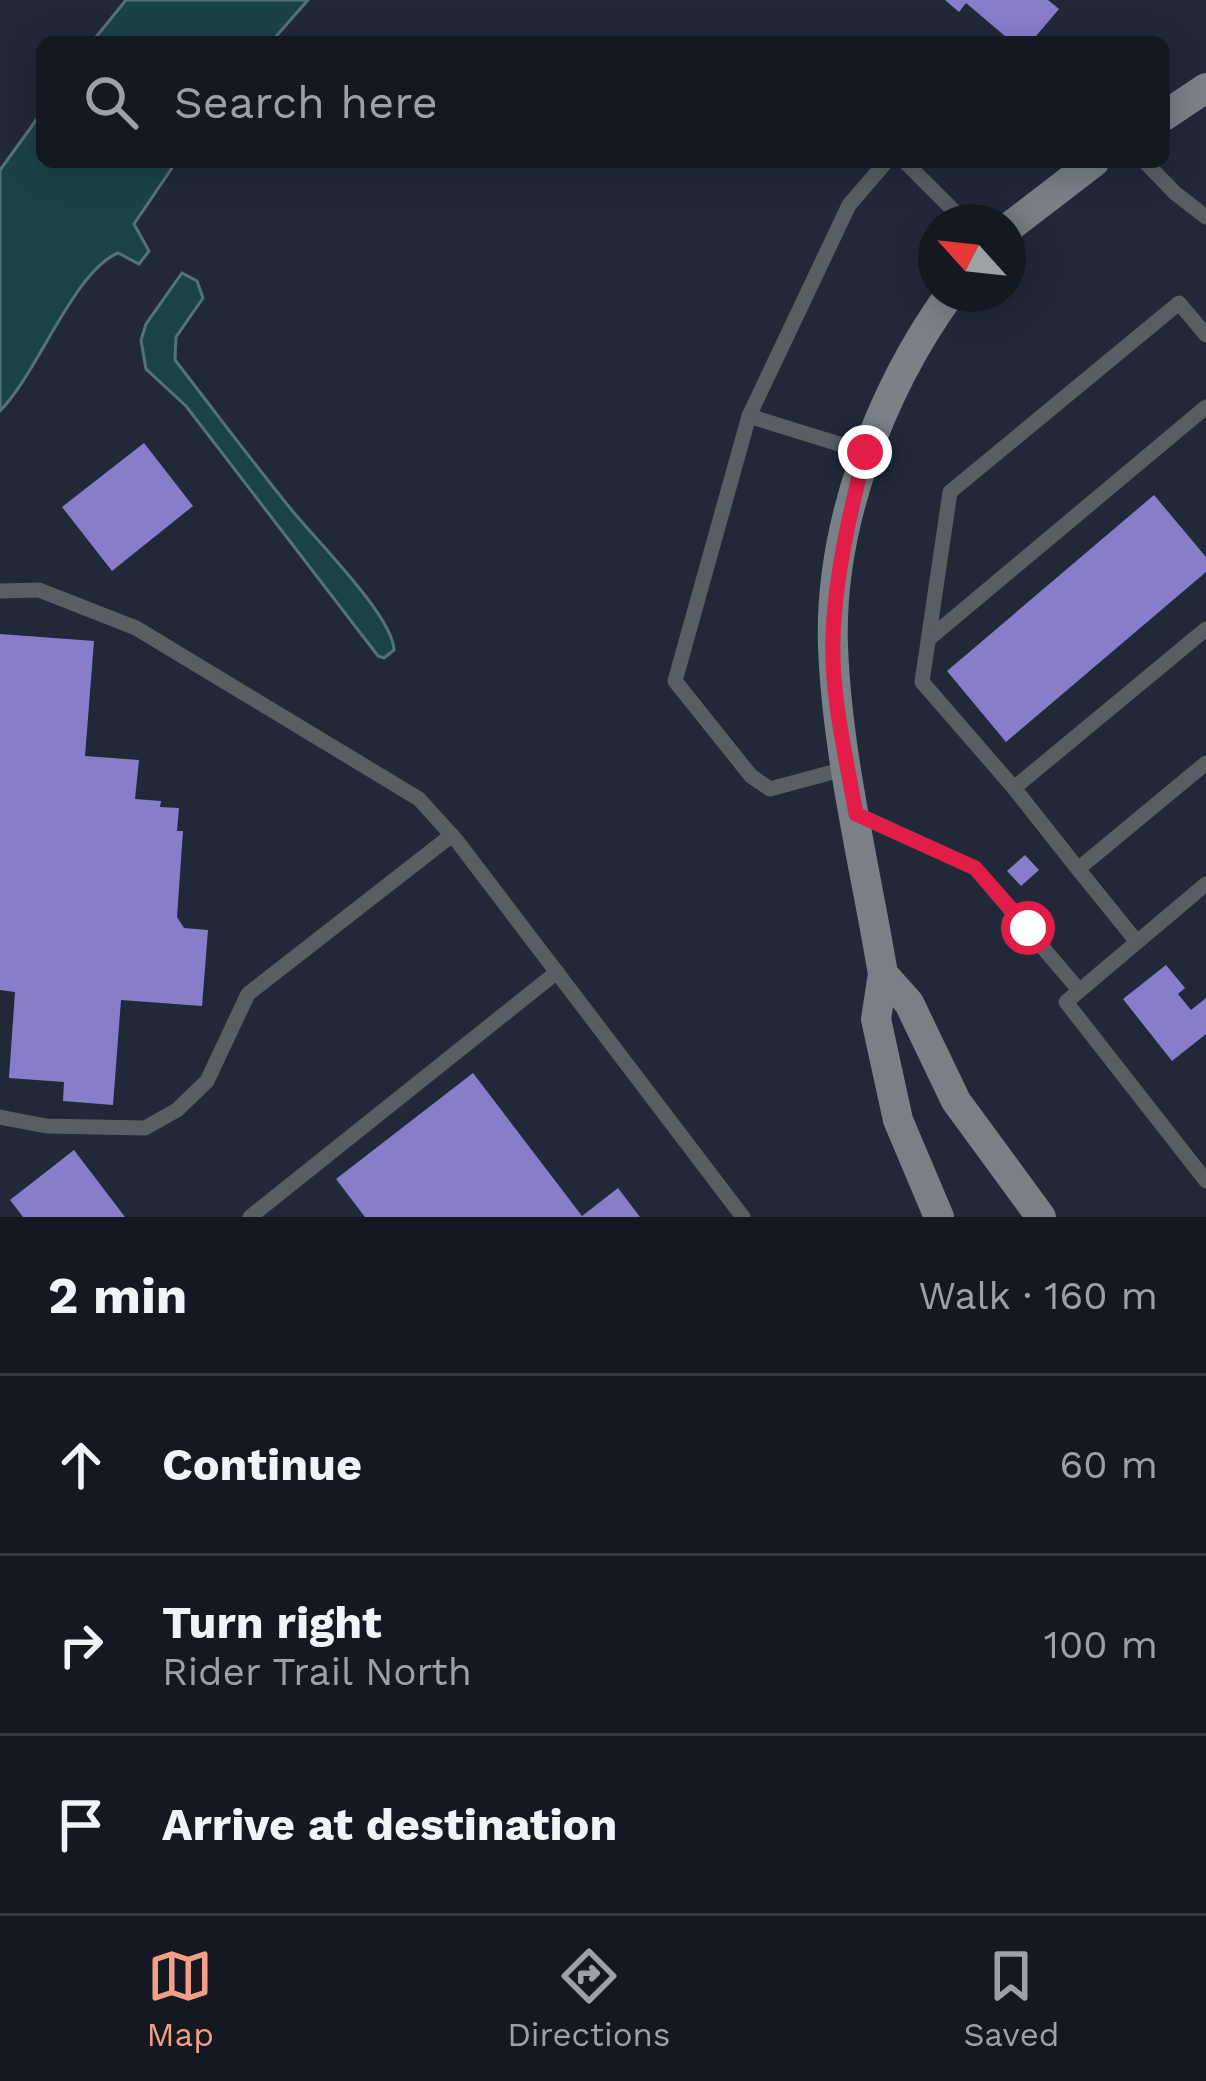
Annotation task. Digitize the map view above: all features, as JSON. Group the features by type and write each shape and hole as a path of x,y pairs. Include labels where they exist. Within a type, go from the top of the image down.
{"street":[{"path":"1170,112 1206,88"},
{"path":"1026,215 1086,168"},
{"path":"937,312 922,333 865,452 838,579 833,642 848,768 883,974 876,1019 898,1120 939,1217"},
{"path":"883,974 909,1004 956,1100 1041,1217"}],"lane":[{"path":"848,768 770,789 751,776 675,681 749,416 849,205 879,168"},
{"path":"911,168 947,204"},
{"path":"1151,168 1206,217"},
{"path":"1137,942 922,682 922,662 931,637 950,492 1179,303 1206,335"},
{"path":"931,637 1206,407"},
{"path":"749,416 865,452"},
{"path":"0,591 39,590 136,628 419,799 452,835 743,1217"},
{"path":"1014,788 1206,629"},
{"path":"1078,869 1206,763"},
{"path":"856,814 975,868 1079,990"},
{"path":"0,1118 46,1126 145,1128 177,1110 206,1081 248,994 452,835"},
{"path":"1206,884 1066,1002 1206,1181"},
{"path":"250,1217 557,972"}],"shaded area":[{"path":"0,0 1206,0 1206,1217 0,1217"},
{"path":"126,0 308,0 276,36 97,36"},
{"path":"36,120 36,168 172,168 134,224 149,251 139,264 118,253 86,280 0,411 0,170"},
{"path":"182,273 197,281 203,298 176,337 175,360 367,598 390,635 394,650 384,658 186,406 146,369 141,340 146,324"}],"building":[{"path":"945,0 1048,0 1059,9 1036,36 1005,36 966,3 959,12"},
{"path":"144,443 193,506 112,571 62,507"},
{"path":"1154,495 1206,557 1206,572 1006,742 947,671"},
{"path":"0,634 94,641 85,756 139,760 135,799 179,808 177,831 183,831 177,917 184,928 208,930 202,1006 121,1000 113,1105 63,1101 64,1082 9,1078 15,992 0,990"},
{"path":"1025,855 1039,870 1021,886 1007,871"},
{"path":"1166,965 1185,988 1178,994 1191,1010 1206,998 1206,1034 1172,1061 1123,999"},
{"path":"473,1073 582,1216 618,1188 640,1217 365,1217 336,1179"},
{"path":"74,1150 125,1217 23,1217 10,1200"}],"route":[{"path":"865,452 838,579 833,642 856,814 975,868 1028,928"}]}
